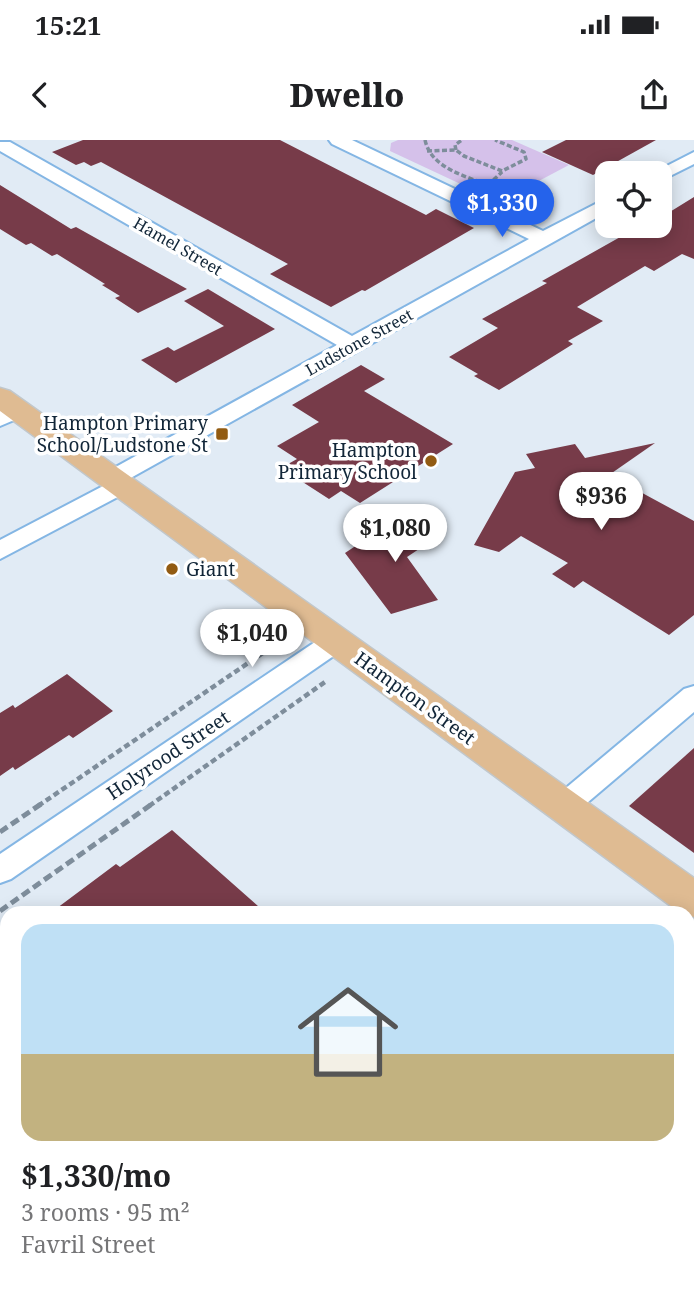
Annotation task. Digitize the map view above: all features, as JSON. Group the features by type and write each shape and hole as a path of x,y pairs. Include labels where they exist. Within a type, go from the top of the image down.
{"main road":[{"name":"Hampton Street","path":"6,409 116,482 335,659 564,806 694,900"}],"street":[{"path":"354,142 544,239"},
{"name":"Hamel Street","path":"8,145 352,345"},
{"path":"672,169 694,157"},
{"name":"Ludstone Street","path":"0,551 352,345 595,211"},
{"name":"Holyrood Street","path":"0,870 335,659"},
{"path":"564,806 694,696"}],"path":[{"path":"456,150 455,145 462,140"},
{"path":"488,185 502,171 521,162 526,156 495,140"},
{"path":"427,150 456,150 464,156 502,171"},
{"path":"0,831 282,640"},
{"path":"7,906 335,659"}],"shaded area":[{"path":"398,140 512,140 569,165 499,202 390,151 391,143"}],"building":[{"path":"83,140 280,140 426,215 436,209 474,228 365,291 362,290 331,307 270,274 288,264 101,162 91,166 84,162 76,165 52,152"},
{"path":"566,140 656,140 618,161 595,161 593,175 542,152"},
{"path":"0,185 71,229 76,227 187,289 138,313 115,298 120,296 102,285 105,284 57,254 52,256 31,243 26,245 0,229"},
{"path":"694,197 694,259 682,254 654,271 645,266 577,307 603,321 568,341 573,344 499,390 449,357 498,328 482,319 547,283 542,281 618,238 672,238 672,211"},
{"path":"208,289 275,329 176,383 141,360 168,347 174,351 224,326 184,301"},
{"path":"361,365 385,379 364,391 453,444 360,503 341,491 329,499 281,468 297,459 277,446 319,422 292,405"},
{"path":"655,443 609,475 694,521 694,615 669,635 583,581 574,588 552,574 568,563 521,536 499,552 474,545 515,472 535,468 526,454 575,444 585,458"},
{"path":"405,513 440,535 407,557 438,600 391,614 345,553"},
{"path":"67,674 113,711 73,738 69,735 15,770 13,767 0,776 0,713 13,705 15,708"},
{"path":"694,748 694,853 629,806"},
{"path":"172,830 258,906 60,906 116,864 120,867"}],"place":[{"name":"Hampton Primary School/Ludstone St","path":"222,434"},
{"name":"Hampton Primary School","path":"431,461"},
{"name":"Giant","path":"172,569"}]}
